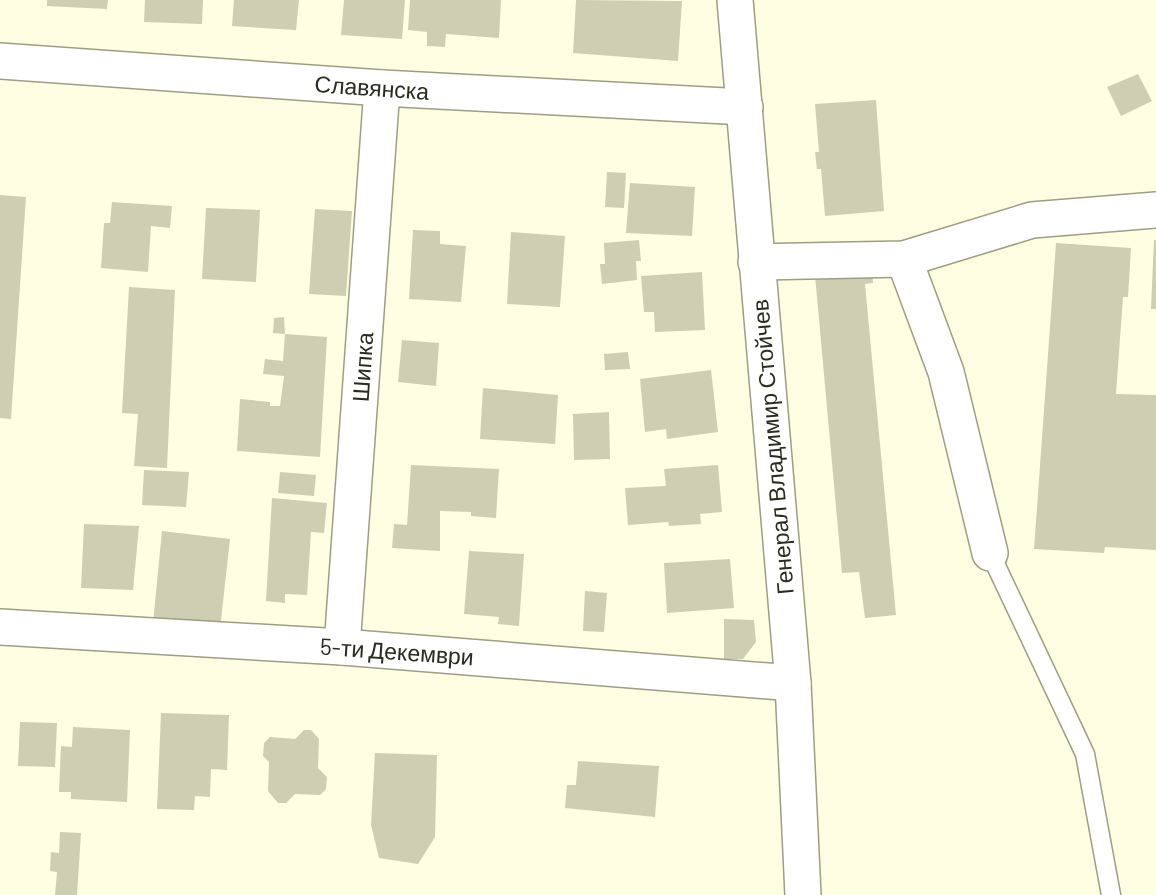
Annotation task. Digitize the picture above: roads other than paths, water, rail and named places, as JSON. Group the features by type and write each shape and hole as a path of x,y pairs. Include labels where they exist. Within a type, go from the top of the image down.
{"street":[{"name":"Генерал Владимир Стойчев","path":"735,0 793,683 803,895"},
{"name":"Славянска","path":"0,61 382,88 745,107"},
{"name":"Шипка","path":"342,647 382,88"},
{"path":"756,262 904,259 1032,220 1156,210"},
{"path":"904,259 946,372 990,553"},
{"name":"5-ти Декември","path":"0,627 342,647 793,683"}],"lane":[{"path":"990,553 1085,754 1111,895"}]}
